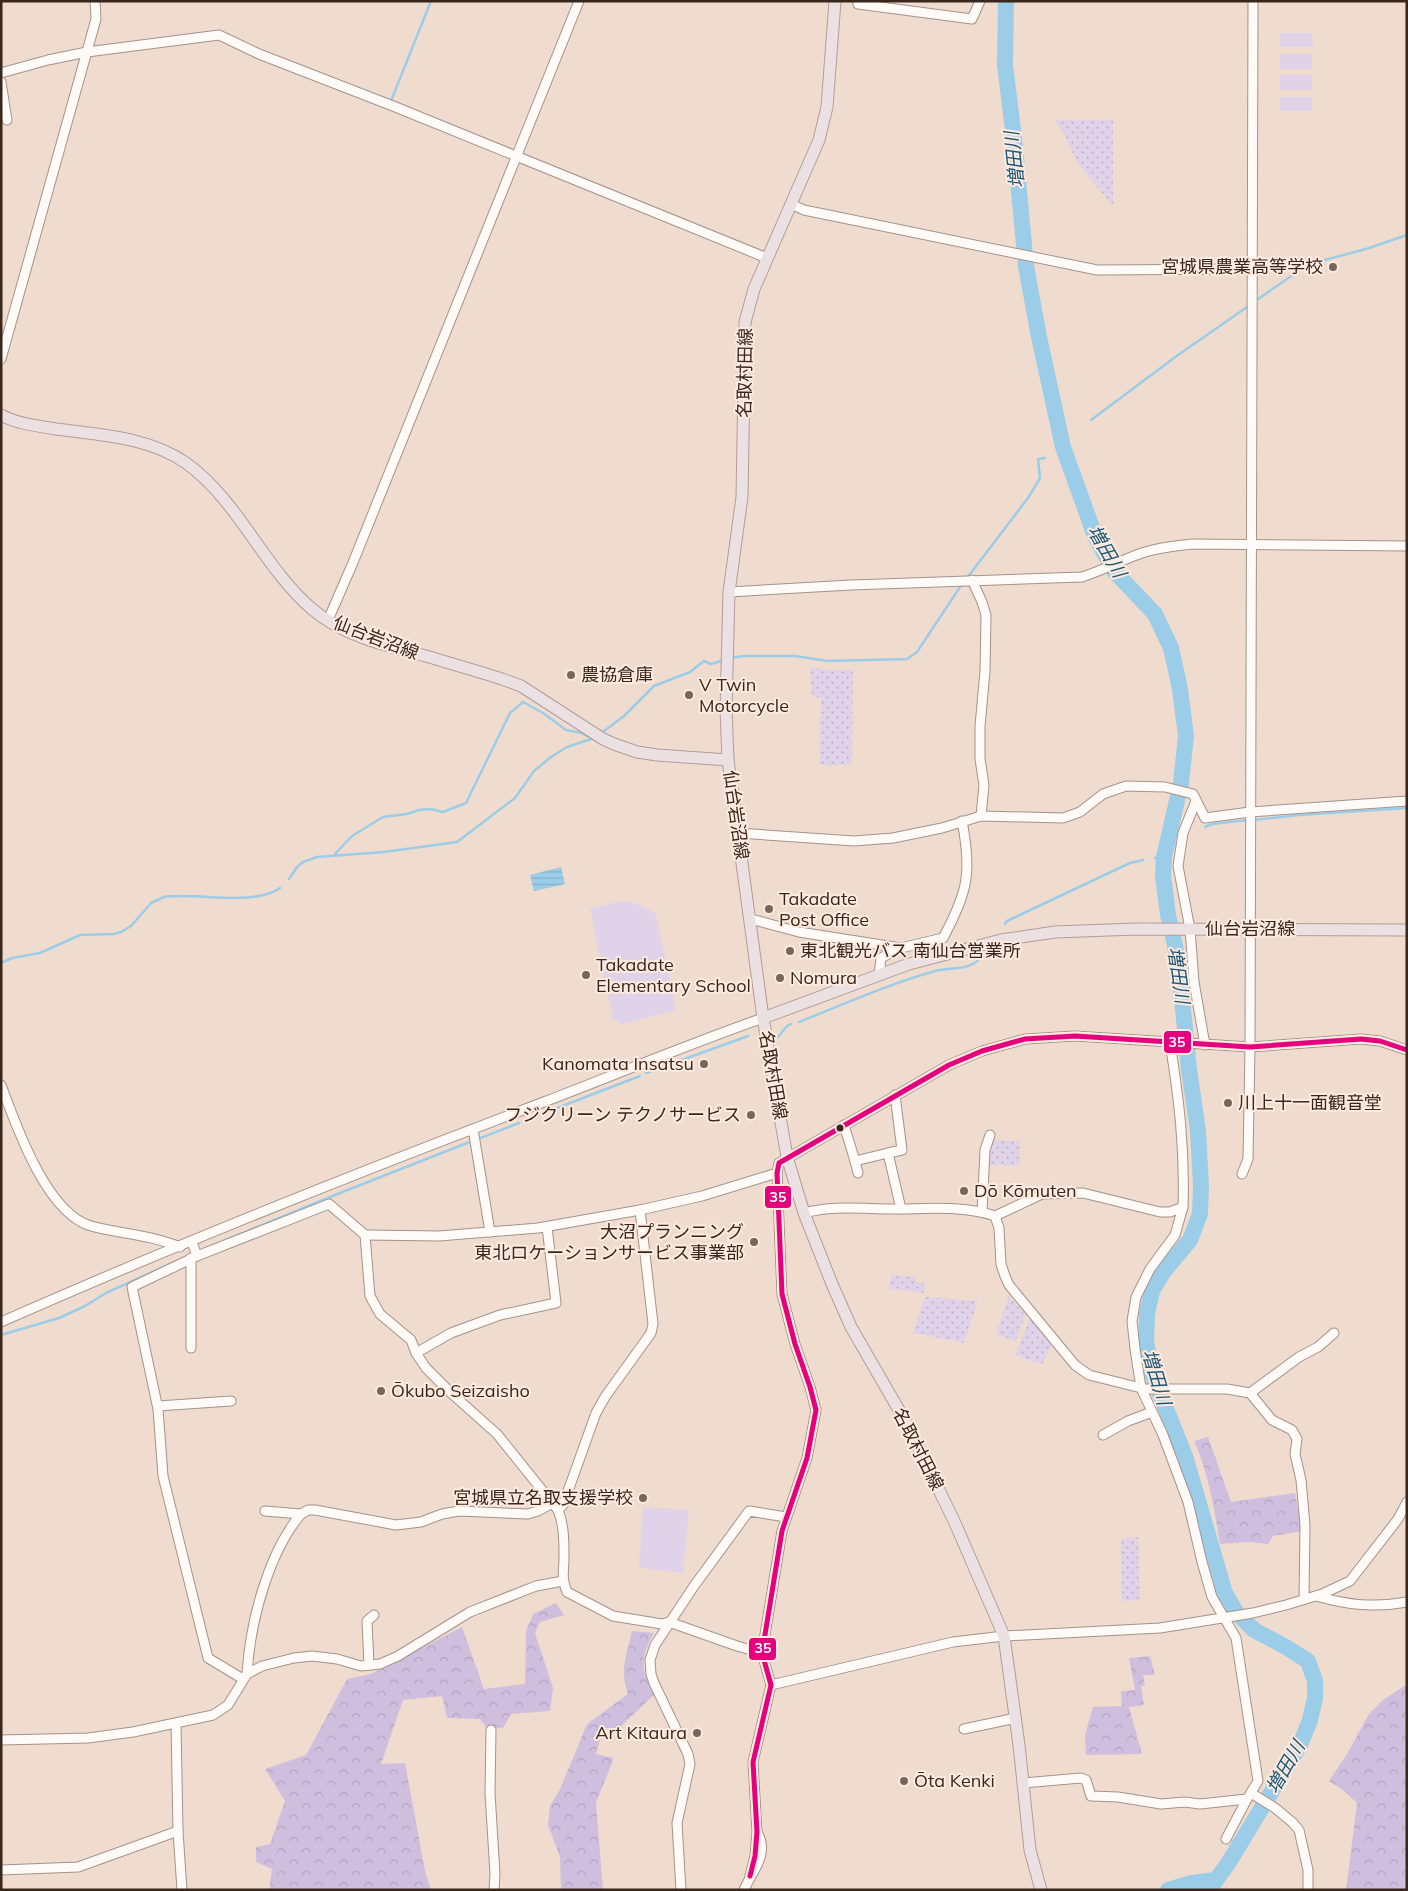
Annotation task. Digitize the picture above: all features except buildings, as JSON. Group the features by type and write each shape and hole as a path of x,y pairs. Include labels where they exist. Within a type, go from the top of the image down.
{"main road":[{"name":"名取村田線","path":"728,760 726,709 729,592 742,496 745,322 751,297 767,258 797,207 819,140 826,107 835,1"},
{"name":"仙台岩沼線","path":"1,415 34,426 137,442 160,449 186,463 204,478 224,500 289,586 312,609 351,632 383,644 515,684 541,698 603,739 637,752 728,760 763,1018 918,962 1001,940 1055,932 1158,929 1407,930"},
{"name":"名取村田線","path":"763,1018 787,1157 804,1213 851,1327 907,1424 955,1523 1004,1636 1016,1718 1030,1850 1041,1890"}],"street":[{"path":"1,359 96,19 95,1"},
{"path":"328,620 579,1"},
{"path":"858,1 858,4 972,19 980,1"},
{"path":"1242,1174 1248,1159 1250,1047 1254,1"},
{"path":"1,73 87,52 219,35 259,54 393,106 767,258"},
{"path":"1,82 7,120"},
{"path":"797,207 1040,260 1097,270 1254,270"},
{"path":"729,592 967,580 1082,577 1102,571 1143,553 1164,547 1192,544 1407,546"},
{"path":"967,580 982,602 986,615 985,672 980,726 980,758 984,785 982,816"},
{"path":"738,833 854,841 893,838 942,828 982,816 1063,818 1080,812 1104,794 1126,786 1166,787 1194,798 1205,818 1250,818 1407,801"},
{"path":"1194,798 1183,833 1178,866 1188,929 1202,1045"},
{"path":"879,975 881,958 901,948 943,938 956,913 967,884 968,850 962,821"},
{"path":"751,919 798,932 901,948"},
{"path":"245,1676 208,1658 163,1476 161,1406 132,1286 194,1252 473,1128 763,1018"},
{"path":"744,1890 762,1853 762,1842 757,1832 753,1762 771,1685 762,1652 782,1531 807,1458 816,1410 795,1344 782,1294 777,1173 779,1163 948,1066 1008,1042 1074,1036 1250,1047 1361,1039 1380,1041 1407,1050"},
{"path":"1172,1043 1185,1166 1183,1207 1175,1235 1150,1269 1142,1284 1134,1304 1133,1332 1143,1388 1188,1502 1212,1597 1236,1638 1240,1655 1258,1781 1226,1839"},
{"path":"1,1085 30,1156 52,1194 70,1214 89,1225 165,1241 194,1252 329,1204 365,1235 439,1236 547,1227 640,1210 702,1196 777,1173"},
{"path":"855,1161 902,1150 895,1095"},
{"path":"844,1125 858,1173"},
{"path":"473,1128 490,1232"},
{"path":"982,1212 985,1150 990,1135"},
{"path":"888,1153 901,1208"},
{"path":"804,1213 827,1208 940,1208 982,1212 994,1216 1042,1194 1083,1193 1160,1212 1170,1212 1183,1207"},
{"path":"1,1740 88,1738 133,1732 213,1715 228,1705 245,1676 254,1621 272,1561 301,1514 308,1510 396,1525 421,1522 442,1514 459,1511 528,1514 562,1505 596,1413 605,1397 650,1334 653,1324 640,1210"},
{"path":"994,1216 999,1228 1001,1264 1007,1280 1075,1365 1089,1375 1143,1388 1227,1389 1250,1393 1272,1420 1292,1430 1297,1440 1294,1454 1301,1480 1306,1525 1304,1599"},
{"path":"416,1353 451,1333 500,1315 556,1303 547,1227"},
{"path":"365,1235 370,1296 380,1314 411,1340 416,1353 426,1368 497,1434 555,1507 562,1519 564,1536 562,1582 567,1592 613,1616 662,1624 669,1622 736,1646 762,1652"},
{"path":"1,1322 180,1247"},
{"path":"191,1348 194,1252"},
{"path":"1250,1393 1299,1357 1318,1347 1334,1333"},
{"path":"161,1406 232,1401"},
{"path":"1103,1434 1128,1421 1152,1412"},
{"path":"771,1685 953,1642 1004,1636 1151,1628 1253,1613 1316,1596 1350,1581 1398,1519 1407,1502"},
{"path":"265,1511 301,1514"},
{"path":"680,1890 677,1823 690,1764 688,1754 654,1684 650,1660 655,1645 669,1622 749,1512 786,1517"},
{"path":"245,1676 262,1666 294,1658 312,1656 337,1659 360,1666 380,1664 398,1656 470,1612 536,1586 562,1582"},
{"path":"1316,1596 1342,1603 1363,1605 1407,1602"},
{"path":"369,1665 367,1621 374,1614"},
{"path":"964,1729 1016,1718"},
{"path":"176,1724 178,1832 182,1890"},
{"path":"490,1730 490,1793 495,1874 494,1890"},
{"path":"1023,1783 1081,1778 1086,1780 1091,1796 1118,1797 1161,1804 1185,1802 1200,1804 1251,1796 1275,1808 1299,1830 1308,1870 1308,1890"},
{"path":"1,1870 78,1867 178,1832"}],"shaded area":[{"path":"1280,33 1312,33 1313,47 1280,47"},
{"path":"1280,54 1312,54 1312,69 1280,69"},
{"path":"1280,75 1312,75 1312,90 1280,90"},
{"path":"1280,97 1312,97 1312,111 1280,111"},
{"path":"1054,120 1113,120 1113,206 1078,164 1063,132"},
{"path":"810,667 827,670 853,670 852,764 833,766 820,764 821,698 812,697"},
{"path":"624,900 640,905 655,913 676,1010 622,1024 613,1019 590,909"},
{"path":"994,1140 1020,1141 1020,1166 990,1165 989,1154"},
{"path":"891,1274 916,1277 916,1282 925,1283 924,1293 889,1289"},
{"path":"1009,1295 1025,1315 1016,1341 996,1335"},
{"path":"925,1297 978,1301 964,1343 913,1333"},
{"path":"1031,1316 1052,1344 1042,1365 1015,1355"},
{"path":"643,1507 689,1510 683,1573 639,1568"},
{"path":"1138,1537 1140,1600 1122,1601 1121,1539"}],"green space":[{"path":"1208,1437 1231,1502 1295,1493 1302,1531 1273,1536 1268,1544 1248,1542 1220,1544 1207,1479 1194,1441"},
{"path":"556,1603 564,1615 540,1622 535,1633 553,1688 550,1711 511,1714 503,1728 486,1727 480,1719 447,1718 442,1696 403,1700 381,1764 405,1763 425,1871 431,1890 269,1890 272,1869 256,1862 256,1847 270,1844 285,1801 265,1769 306,1755 347,1679 371,1674 462,1627 484,1689 525,1684 526,1631 533,1614"},
{"path":"632,1631 654,1633 644,1657 644,1671 654,1695 619,1728 603,1728 596,1754 614,1758 596,1803 603,1890 561,1890 560,1857 548,1825 550,1806 560,1789 587,1724 628,1694 625,1685 624,1669"},
{"path":"1150,1656 1155,1675 1143,1675 1145,1685 1141,1686 1144,1705 1129,1707 1142,1754 1086,1755 1085,1735 1093,1707 1122,1706 1121,1691 1135,1690 1129,1658"},
{"path":"1407,1684 1407,1890 1346,1890 1357,1803 1343,1790 1329,1781 1347,1754 1369,1714 1383,1700"}],"water":[{"path":"561,867 565,884 534,891 530,875"}],"waterway":[{"path":"391,101 431,1"},
{"name":"増田川","path":"1006,1 1005,65 1026,266 1063,447 1095,536 1114,571 1155,614 1171,648 1180,689 1186,736 1181,783 1164,857 1163,875 1168,915 1175,945 1198,1131 1201,1185 1200,1214 1190,1240 1164,1271 1152,1291 1147,1314 1146,1340 1151,1371 1185,1456 1225,1593 1236,1612 1254,1630 1308,1661 1315,1681 1315,1698 1310,1720 1300,1745 1229,1862 1209,1890"},
{"path":"1254,302 1304,267 1407,235"},
{"path":"1091,420 1178,355 1250,305"},
{"path":"967,578 1028,498 1040,478 1038,459 1045,458"},
{"path":"732,658 743,656 795,656 828,661 907,659 917,652 962,584"},
{"path":"600,734 624,716 654,686 690,672 704,661 711,664 724,660"},
{"path":"335,854 352,836 383,817 407,814 419,810 431,809 443,812 466,803 510,713 523,702 543,713 566,730 581,733 593,739"},
{"path":"289,879 303,862 317,857 384,852 457,842 515,798 534,771 551,757 567,747 594,738"},
{"path":"1253,820 1407,808"},
{"path":"1205,827 1212,824 1248,820"},
{"path":"1155,858 1164,857"},
{"path":"1005,924 1007,921 1130,863 1143,860"},
{"path":"1,963 12,958 40,953 80,935 121,932 131,926 151,903 164,897 255,897 269,894 280,888"},
{"path":"799,1022 901,982 935,971 964,967 975,963 979,959"},
{"path":"778,1037 791,1024"},
{"path":"646,1073 748,1036"},
{"path":"526,1120 640,1076"},
{"path":"478,1139 519,1123"},
{"path":"209,1247 472,1141"},
{"path":"1,1335 59,1318 85,1306 106,1293 181,1259"},
{"path":"1168,1890 1192,1883 1215,1880"}],"transit line":[{"name":"35","path":"750,1876 755,1856 757,1832 753,1762 771,1685 762,1653 782,1531 807,1458 816,1410 795,1344 782,1294 777,1173 779,1163 949,1065 982,1051 1025,1039 1075,1036 1250,1047 1361,1039 1380,1041 1407,1050"}],"place":[{"name":"宮城県農業高等学校","path":"1333,267"},
{"name":"農協倉庫","path":"571,675"},
{"name":"V Twin Motorcycle","path":"689,695"},
{"name":"Takadate Post Office","path":"769,909"},
{"name":"東北観光バス 南仙台営業所","path":"790,951"},
{"name":"Takadate Elementary School","path":"586,975"},
{"name":"Nomura","path":"780,978"},
{"name":"Kanomata Insatsu","path":"704,1064"},
{"name":"川上十一面観音堂","path":"1228,1103"},
{"name":"フジクリーン テクノサービス","path":"751,1115"},
{"name":"Dō Kōmuten","path":"964,1191"},
{"name":"大沼プランニング 東北ロケーションサービス事業部","path":"754,1242"},
{"name":"Ōkubo Seizaisho","path":"381,1391"},
{"name":"宮城県立名取支援学校","path":"643,1498"},
{"name":"Art Kitaura","path":"697,1733"},
{"name":"Ōta Kenki","path":"904,1781"}]}
